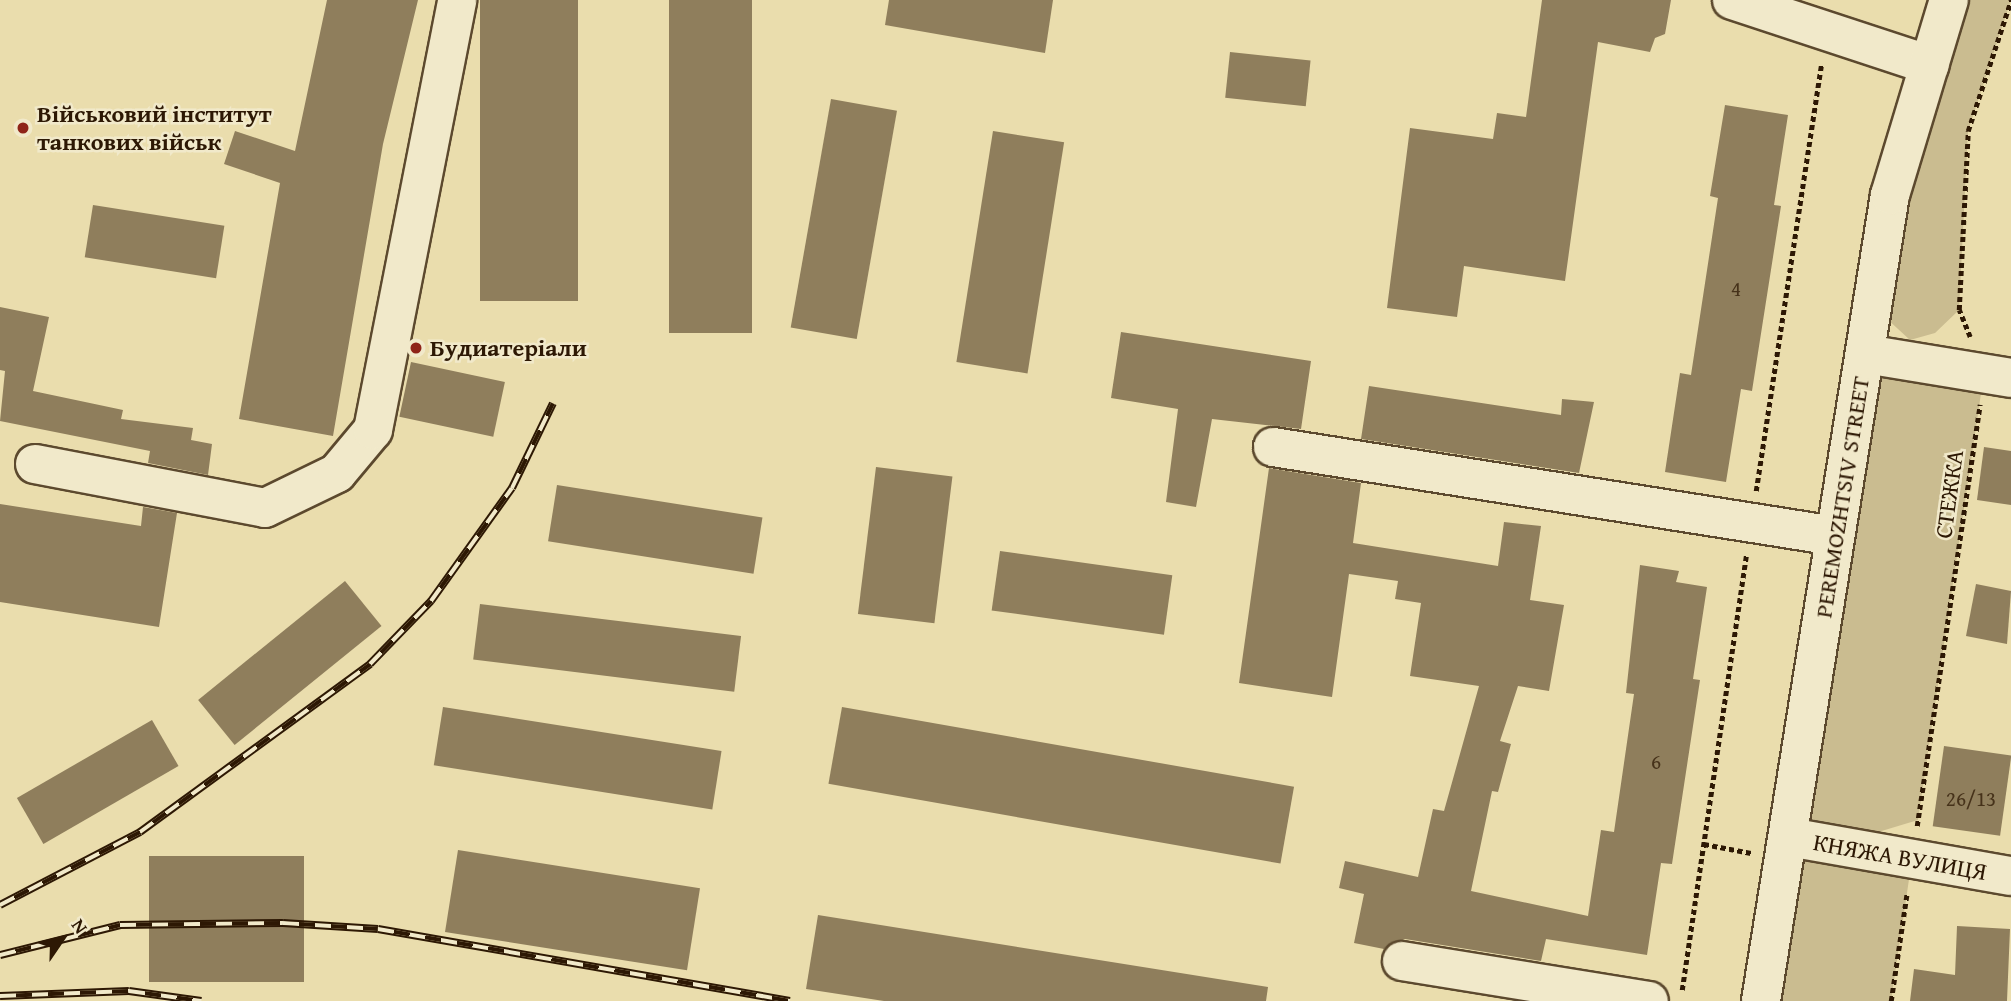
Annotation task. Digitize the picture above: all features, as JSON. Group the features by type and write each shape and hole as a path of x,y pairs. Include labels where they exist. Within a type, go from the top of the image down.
{"street":[{"path":"35,464 265,508 337,473 373,430 457,0"},
{"path":"1732,0 1930,65"},
{"name":"PEREMOZHTSIV STREET","path":"1761,1001 1891,195 1949,0"},
{"path":"1866,354 1998,376"},
{"path":"1273,447 1835,536"},
{"name":"КНЯЖА ВУЛИЦЯ","path":"1789,837 2011,876"},
{"path":"1402,961 1649,1001"}],"path":[{"path":"1998,376 1959,310 1968,131 2011,0"},
{"name":"СТЕЖКА","path":"1891,1001 1912,859 1998,376"},
{"path":"1704,844 1754,853"}],"shaded area":[{"path":"1949,0 2011,0 1968,131 1959,310 1935,333 1910,340 1873,306"},
{"path":"1898,359 1984,373 1918,820 1875,833 1821,824 1793,807 1859,390"},
{"path":"1789,837 1912,859 1891,1001 1761,1001"}],"building":[{"path":"327,0 418,0 383,144 333,436 239,419 280,183 224,164 235,131 295,151"},
{"path":"480,0 578,0 578,301 480,301"},
{"path":"669,0 752,0 752,333 669,333"},
{"path":"889,0 1053,0 1045,53 885,25"},
{"path":"1542,0 1671,0 1665,34 1655,38 1650,52 1598,42 1565,281 1464,266 1457,317 1387,308 1410,128 1493,139 1497,113 1526,117"},
{"path":"1230,52 1311,60 1306,106 1225,98"},
{"path":"831,99 897,111 857,339 791,327"},
{"path":"1725,105 1788,115 1774,205 1781,206 1752,391 1741,389 1726,482 1665,472 1680,373 1691,375 1718,198 1710,196"},
{"path":"993,131 1064,142 1028,373 956,362"},
{"path":"93,205 224,226 216,278 85,257"},
{"path":"0,307 49,317 33,391 123,410 121,419 193,428 191,440 212,444 208,475 148,463 150,451 0,421 5,371 0,370"},
{"path":"1121,332 1311,361 1301,429 1212,419 1196,507 1166,502 1178,409 1111,398"},
{"path":"411,362 505,382 493,437 399,417"},
{"path":"1369,386 1561,415 1562,399 1594,402 1579,473 1361,439"},
{"path":"1984,447 2011,451 2011,505 1977,500"},
{"path":"876,467 952,476 934,623 858,614"},
{"path":"1269,468 1361,483 1353,543 1498,566 1504,522 1541,526 1530,600 1564,605 1549,691 1518,686 1500,741 1511,744 1498,792 1492,791 1471,891 1588,916 1601,830 1614,832 1634,694 1626,693 1640,565 1679,571 1676,582 1707,587 1693,679 1700,680 1672,864 1661,863 1647,955 1546,939 1541,961 1405,939 1384,949 1354,943 1364,894 1339,888 1345,861 1418,877 1433,809 1444,811 1479,686 1410,676 1421,603 1395,599 1398,581 1349,574 1332,697 1239,683"},
{"path":"557,485 762,518 754,574 548,541"},
{"path":"0,504 141,526 143,507 177,513 159,627 0,602"},
{"path":"1000,551 1172,575 1164,635 992,610"},
{"path":"345,581 382,626 235,745 198,700"},
{"path":"1976,584 2011,591 2007,644 1966,636"},
{"path":"480,604 741,636 734,692 473,660"},
{"path":"443,707 722,751 712,809 434,765"},
{"path":"842,707 1294,787 1280,864 828,784"},
{"path":"152,720 178,766 43,844 17,798"},
{"path":"1944,746 2011,755 2000,836 1933,826"},
{"path":"458,850 700,888 687,970 445,932"},
{"path":"149,856 304,856 304,982 149,982"},
{"path":"818,915 1268,987 1266,1001 884,1001 806,989"},
{"path":"1957,926 2010,929 2007,1001 1910,1001 1914,969 1955,975"}],"railway":[{"path":"0,905 140,832 370,664 431,601 512,488 553,403"},
{"path":"0,955 120,925 283,923 378,929 790,1001"},
{"path":"0,996 129,991 201,1001"}],"place":[{"name":"Військовий інститут танкових військ","path":"23,128"},
{"name":"Будиатеріали","path":"416,348"}]}
